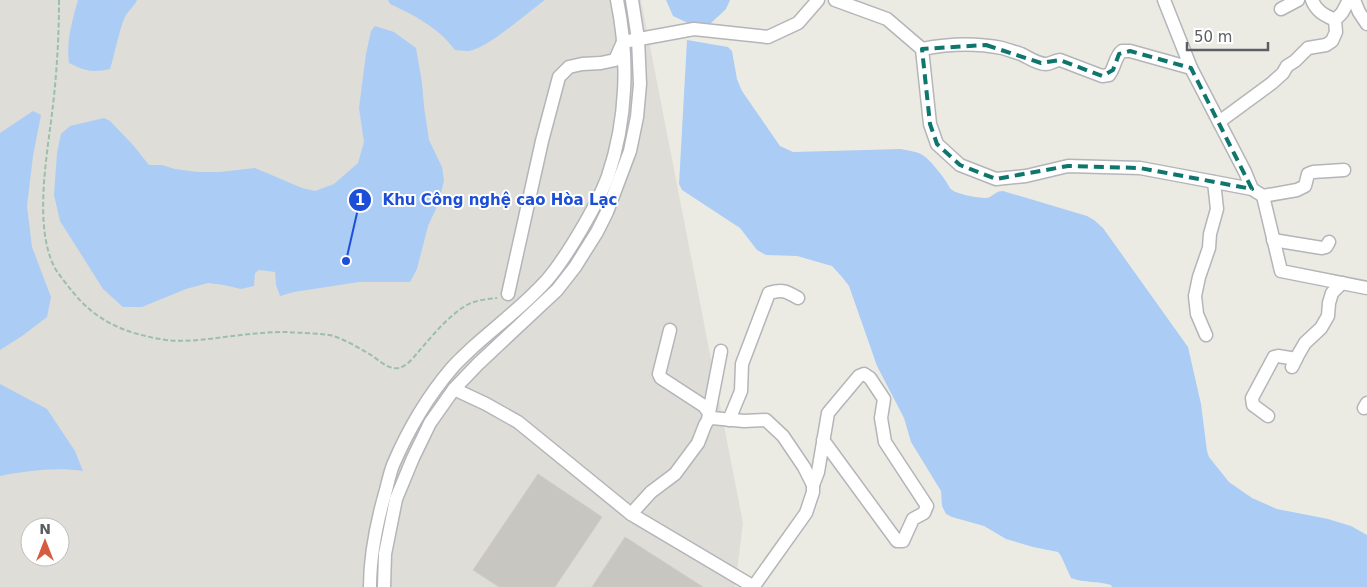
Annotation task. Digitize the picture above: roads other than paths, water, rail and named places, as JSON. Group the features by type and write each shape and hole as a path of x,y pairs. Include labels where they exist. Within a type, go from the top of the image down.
{"street":[{"path":"370,587 372,551 381,507 393,466 413,426 430,398 453,367 514,312 546,280 571,246 595,206 608,176 617,142 623,108 625,81 623,42 617,0"},
{"path":"384,587 386,554 396,499 430,423 454,389 557,290 597,232 607,212 630,151 637,117 640,84 638,39 632,0"},
{"path":"623,42 694,30 768,37 798,23 818,0"},
{"path":"835,0 887,20 922,49 930,124 936,144 960,164 996,179 1026,176 1068,166 1140,168 1252,189 1263,196 1297,190 1305,186 1308,174 1313,172 1344,170"},
{"path":"1164,0 1191,68 1252,189"},
{"path":"1282,9 1298,0"},
{"path":"1312,0 1315,8 1335,20"},
{"path":"1219,122 1272,83 1283,73 1287,66 1308,48 1326,45 1332,41 1336,32 1335,20 1342,13 1349,0"},
{"path":"1354,0 1367,24"},
{"path":"508,294 542,141 559,78 569,68 582,64 615,60 623,42"},
{"path":"922,49 986,45 1012,51 1041,64 1050,64 1055,60 1060,60 1102,76 1109,75 1113,70 1118,54 1122,51 1130,51 1191,68"},
{"path":"1206,335 1197,314 1195,296 1209,248 1210,234 1217,209 1214,182"},
{"path":"1263,196 1281,271 1367,288"},
{"path":"1274,240 1322,248 1326,247 1329,242"},
{"path":"1268,416 1252,405 1252,398 1274,357 1278,356 1294,363 1306,343 1321,328 1328,316 1332,293 1342,283"},
{"path":"728,420 742,391 742,364 769,293 786,291 798,298"},
{"path":"454,389 518,422 631,514 754,587 806,513 813,492 812,485 804,467 783,436 766,420 744,421 712,418 704,406 661,378 659,374 670,330"},
{"path":"631,514 651,492 675,474 698,443 709,416 721,350"},
{"path":"812,485 818,472 823,440 828,413 859,376 864,374 870,378 884,399 881,418 885,442 927,506 924,513 913,519 902,541 897,541 823,440"}],"water":[{"path":"78,0 137,0 124,19 110,69 89,70 69,63 69,39"},
{"path":"388,0 545,0 485,45 467,51 455,50 434,29 390,4"},
{"path":"666,0 730,0 726,9 710,24 690,24 673,16"},
{"path":"375,26 394,32 416,48 429,140 442,167 444,180 439,202 428,226 417,269 410,282 359,282 280,296 276,285 275,272 259,270 255,273 254,286 241,289 208,283 186,289 142,307 123,307 103,289 60,221 54,195 57,153 61,134 70,126 104,118 110,121 133,145 149,165 162,165 198,172 220,172 255,168 302,188 315,191 334,184 358,163 364,142 359,108 366,54 371,31"},
{"path":"687,40 728,47 732,51 737,79 742,91 780,146 793,152 901,149 913,151 927,158 940,172 950,189 957,193 985,198 1003,191 1087,216 1094,220 1103,228 1188,347 1201,404 1209,457 1229,482 1252,498 1277,509 1328,519 1351,526 1367,535 1367,587 1112,587 1111,585 1071,578 1058,552 1006,539 984,526 946,514 942,506 941,491 911,442 904,418 877,366 849,286 842,277 832,266 797,256 766,255 757,250 740,228 682,190 679,184"},
{"path":"33,111 41,115 33,156 27,206 32,247 51,297 47,317 0,350 0,133"},
{"path":"0,384 47,409 75,451 83,471 41,470 0,476"}],"place":[{"name":"Khu Công nghệ cao Hòa Lạc","path":"346,261"}]}
